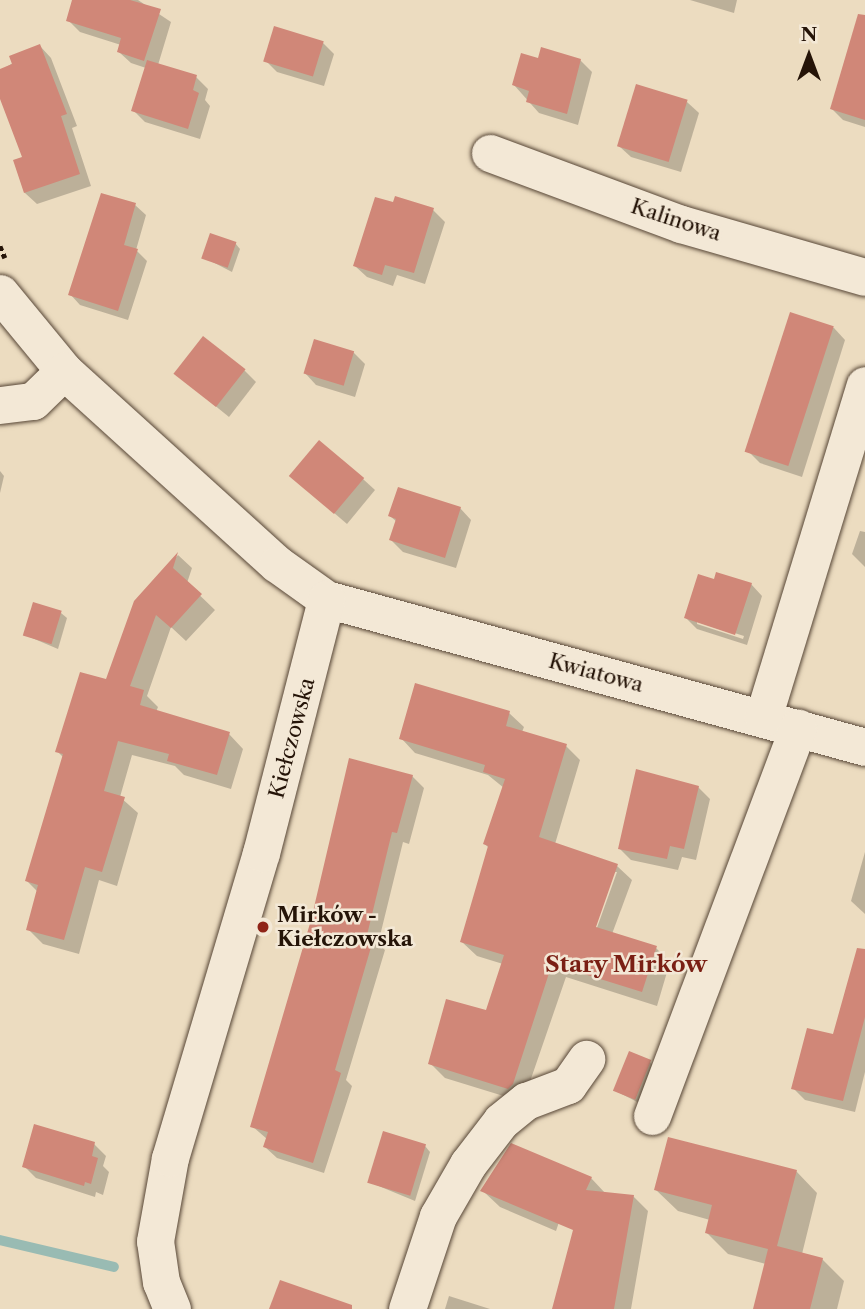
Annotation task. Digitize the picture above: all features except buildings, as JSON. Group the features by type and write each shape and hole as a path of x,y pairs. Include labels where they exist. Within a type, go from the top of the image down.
{"street":[{"name":"Kalinowa","path":"490,153 681,224 865,277"},
{"path":"0,293 64,370 277,564 326,599"},
{"path":"0,405 33,401 64,370"},
{"path":"763,718 865,385"},
{"name":"Kwiatowa","path":"326,599 865,747"},
{"name":"Kiełczowska","path":"172,1309 160,1282 155,1241 170,1158 261,853 326,599"},
{"path":"652,1116 798,728"},
{"path":"407,1309 438,1216 468,1164 501,1121 526,1101 568,1085 586,1059"}],"waterway":[{"path":"0,1240 114,1267"}],"place":[{"name":"Mirków - Kiełczowska","path":"263,927"}],"district":[{"name":"Stary Mirków","path":"626,964"}]}
